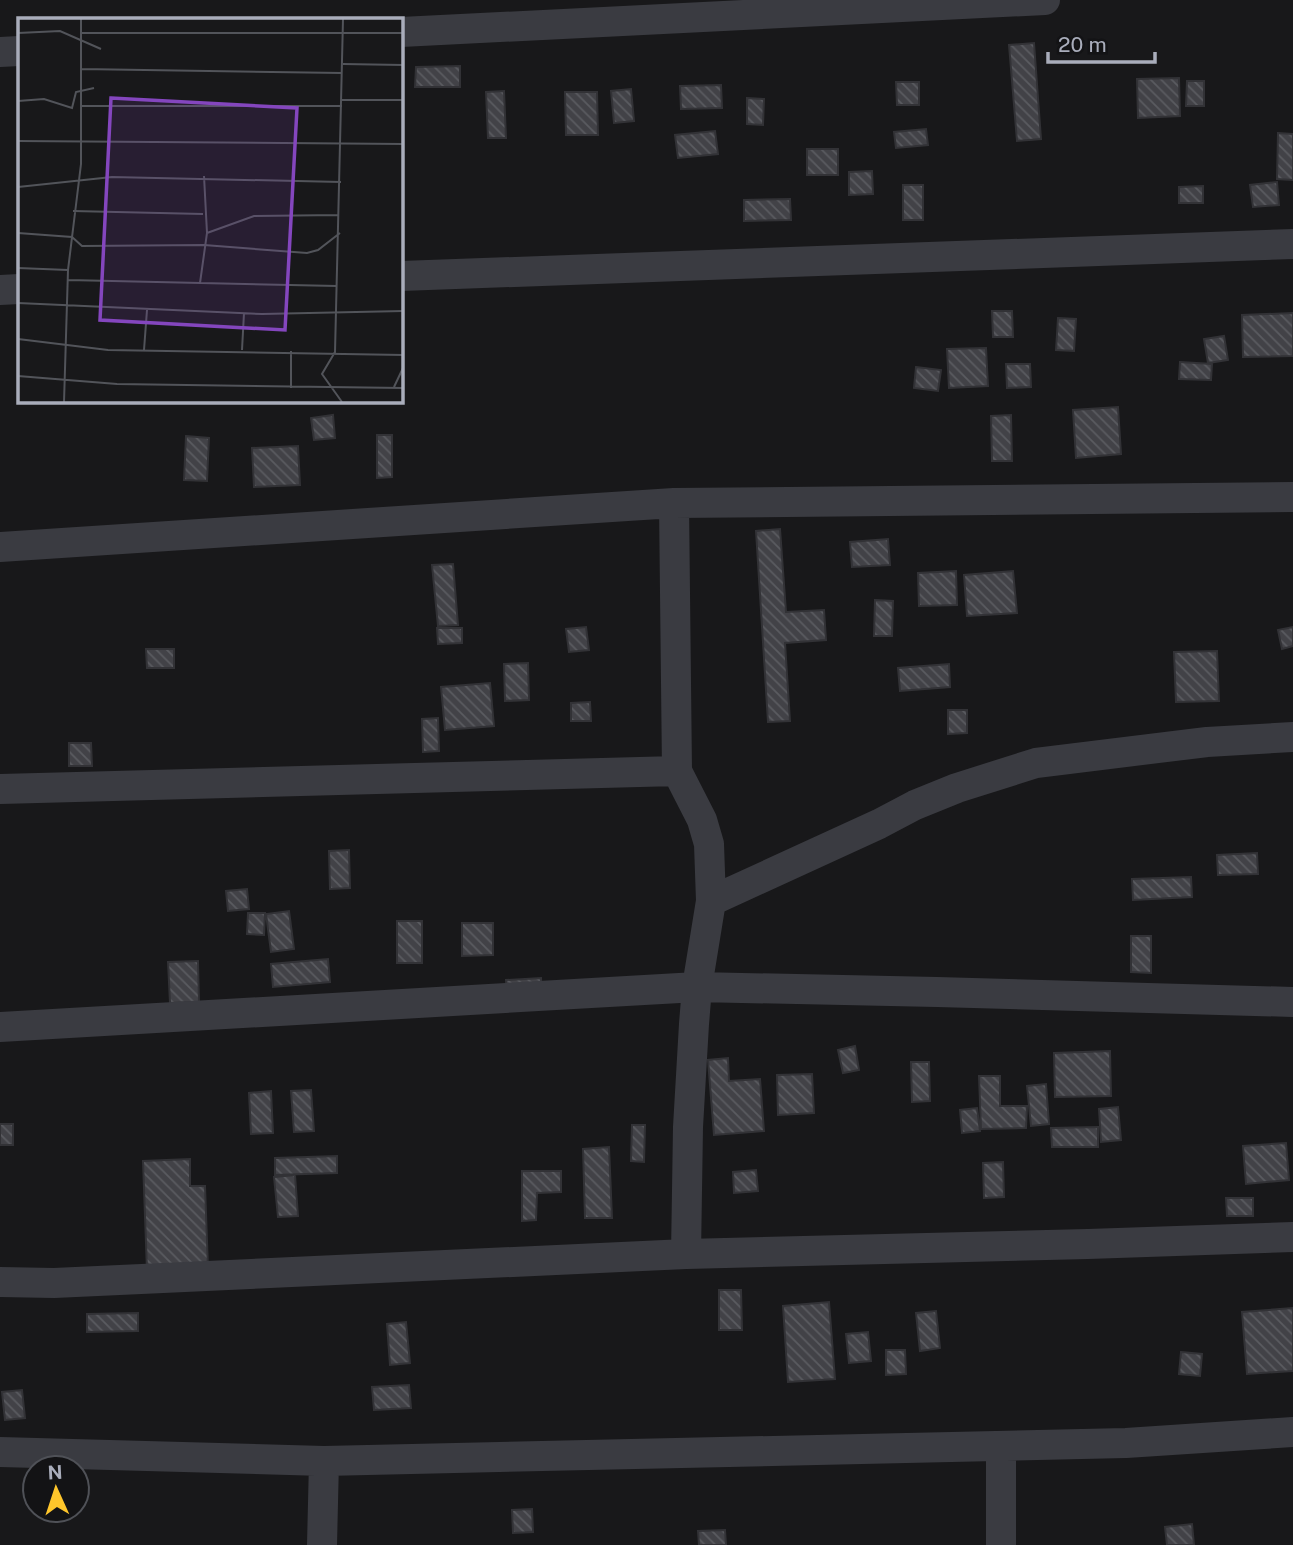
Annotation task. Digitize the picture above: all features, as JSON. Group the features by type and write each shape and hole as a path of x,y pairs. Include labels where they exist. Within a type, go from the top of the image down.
{"street":[{"path":"402,32 1045,0"},
{"path":"0,52 18,51"},
{"path":"402,276 1293,244"},
{"path":"0,290 18,289"},
{"path":"0,547 674,503 1293,497"},
{"path":"674,503 677,771 702,820 709,844 711,901 694,1024 688,1127 686,1254"},
{"path":"711,901 915,805 957,788 1036,763 1207,742 1293,737"},
{"path":"0,789 677,771"},
{"path":"0,1027 697,987 1293,1002"},
{"path":"0,1282 54,1283 686,1254 1293,1237"},
{"path":"0,1452 324,1461 1126,1443 1293,1432"},
{"path":"1001,1446 1001,1545"},
{"path":"322,1545 324,1461"}],"building":[{"path":"1034,43 1041,139 1017,141 1009,45"},
{"path":"460,66 460,87 415,87 416,67"},
{"path":"1179,78 1180,116 1138,118 1137,79"},
{"path":"1187,81 1204,81 1204,106 1186,106"},
{"path":"896,82 919,82 919,105 897,105"},
{"path":"721,85 722,108 681,109 680,86"},
{"path":"631,89 634,121 614,123 611,91"},
{"path":"504,91 506,138 488,138 486,92"},
{"path":"565,92 597,92 598,135 566,135"},
{"path":"747,98 764,99 763,125 747,124"},
{"path":"926,129 928,145 896,148 894,132"},
{"path":"715,131 718,154 678,158 675,135"},
{"path":"1278,133 1293,134 1293,180 1277,179"},
{"path":"807,149 838,149 838,175 807,175"},
{"path":"872,171 873,194 849,195 849,172"},
{"path":"1277,182 1279,205 1253,207 1250,185"},
{"path":"903,185 923,185 923,220 903,220"},
{"path":"1203,186 1203,203 1179,203 1179,187"},
{"path":"790,199 791,220 744,221 744,200"},
{"path":"992,311 1012,311 1013,337 993,337"},
{"path":"1293,313 1293,356 1243,357 1242,315"},
{"path":"1058,318 1076,319 1074,351 1056,350"},
{"path":"1224,336 1228,360 1208,363 1204,339"},
{"path":"986,348 988,386 949,388 947,349"},
{"path":"1180,362 1212,364 1211,380 1179,379"},
{"path":"1006,364 1030,364 1031,387 1007,388"},
{"path":"916,367 941,370 938,391 914,388"},
{"path":"1118,407 1121,454 1076,458 1073,410"},
{"path":"333,415 335,438 314,440 311,418"},
{"path":"1011,415 1012,461 992,461 991,416"},
{"path":"377,435 392,435 392,477 377,478"},
{"path":"186,436 209,438 207,481 184,480"},
{"path":"298,446 300,485 254,487 252,448"},
{"path":"780,529 786,612 824,610 826,640 785,643 790,721 768,722 756,531"},
{"path":"888,539 890,565 852,567 850,542"},
{"path":"453,564 458,625 438,626 432,565"},
{"path":"956,571 957,605 919,606 918,573"},
{"path":"1013,571 1017,613 967,616 964,575"},
{"path":"875,600 893,601 892,636 874,636"},
{"path":"586,627 589,650 569,652 566,629"},
{"path":"1293,627 1293,646 1282,649 1278,630"},
{"path":"437,628 462,628 462,643 438,644"},
{"path":"146,649 174,649 174,668 147,668"},
{"path":"1217,651 1219,701 1176,702 1174,652"},
{"path":"528,663 529,700 505,701 504,664"},
{"path":"949,664 950,687 900,691 898,668"},
{"path":"490,683 494,726 445,730 441,687"},
{"path":"590,702 591,721 571,721 571,703"},
{"path":"948,710 967,710 967,733 948,734"},
{"path":"438,718 439,751 423,752 422,719"},
{"path":"69,743 91,743 92,766 69,766"},
{"path":"349,850 350,888 330,889 329,851"},
{"path":"1257,853 1258,874 1218,875 1217,855"},
{"path":"1191,877 1192,897 1133,900 1132,879"},
{"path":"247,889 249,909 228,911 226,891"},
{"path":"289,911 294,949 271,952 266,914"},
{"path":"248,913 265,913 264,935 247,934"},
{"path":"397,921 422,921 422,963 397,963"},
{"path":"462,923 493,923 493,955 462,956"},
{"path":"1131,936 1151,936 1151,973 1131,972"},
{"path":"328,959 330,982 273,987 271,964"},
{"path":"198,961 199,1002 170,1003 168,962"},
{"path":"541,978 542,996 507,998 506,980"},
{"path":"855,1046 859,1070 843,1073 838,1050"},
{"path":"1110,1051 1111,1096 1055,1097 1054,1053"},
{"path":"728,1058 729,1081 760,1079 764,1131 714,1135 708,1060"},
{"path":"911,1062 929,1062 930,1101 912,1102"},
{"path":"812,1074 814,1113 778,1115 777,1075"},
{"path":"979,1076 1000,1076 1000,1106 1027,1106 1026,1128 981,1129"},
{"path":"1046,1084 1049,1124 1031,1126 1027,1086"},
{"path":"311,1090 314,1131 294,1132 291,1091"},
{"path":"271,1091 273,1133 251,1134 249,1093"},
{"path":"1118,1107 1121,1140 1101,1142 1099,1109"},
{"path":"977,1108 980,1131 962,1133 960,1110"},
{"path":"0,1124 13,1124 13,1145 0,1145"},
{"path":"632,1125 645,1125 644,1162 631,1161"},
{"path":"1098,1127 1098,1147 1052,1147 1051,1128"},
{"path":"1286,1143 1289,1180 1246,1184 1243,1146"},
{"path":"609,1147 612,1218 585,1218 583,1149"},
{"path":"337,1156 337,1173 275,1175 275,1158"},
{"path":"190,1159 190,1186 205,1186 208,1268 147,1271 143,1161"},
{"path":"1003,1162 1004,1197 984,1198 983,1163"},
{"path":"756,1170 758,1191 734,1193 733,1172"},
{"path":"522,1171 561,1171 561,1192 537,1193 536,1220 522,1221"},
{"path":"295,1175 298,1216 278,1217 274,1177"},
{"path":"1226,1198 1253,1198 1253,1216 1227,1216"},
{"path":"719,1290 741,1290 742,1330 719,1330"},
{"path":"829,1302 835,1379 788,1382 783,1306"},
{"path":"1293,1308 1293,1371 1247,1374 1242,1312"},
{"path":"936,1311 940,1348 920,1351 916,1313"},
{"path":"138,1313 138,1331 87,1332 87,1314"},
{"path":"406,1322 410,1363 390,1365 387,1324"},
{"path":"868,1332 871,1361 849,1363 846,1334"},
{"path":"886,1350 905,1350 906,1374 886,1375"},
{"path":"1181,1352 1202,1354 1200,1376 1179,1374"},
{"path":"409,1385 411,1408 374,1410 372,1387"},
{"path":"22,1390 25,1418 5,1420 2,1392"},
{"path":"532,1509 533,1532 513,1533 512,1510"},
{"path":"1192,1524 1194,1545 1167,1545 1165,1527"},
{"path":"725,1530 726,1545 699,1545 698,1531"}]}
